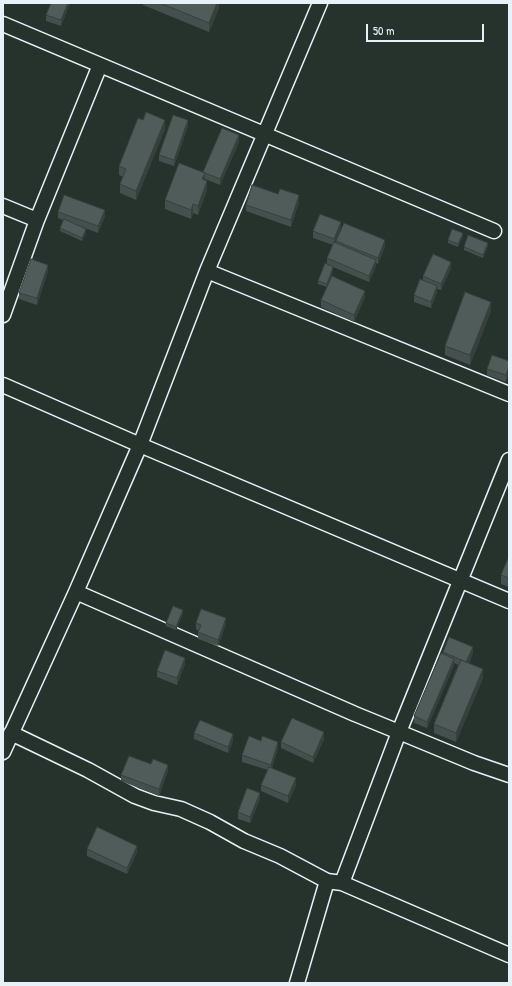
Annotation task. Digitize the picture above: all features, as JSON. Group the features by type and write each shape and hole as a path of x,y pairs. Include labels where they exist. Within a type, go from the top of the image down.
{"street":[{"path":"3,752 76,592 140,445 207,271 320,3"},
{"path":"3,24 494,231"},
{"path":"3,315 37,220 100,65"},
{"path":"3,206 37,220"},
{"path":"207,271 509,394"},
{"path":"3,385 140,445 509,601"},
{"path":"342,883 399,732 509,460"},
{"path":"76,592 355,714 474,763 509,775"},
{"path":"11,733 88,770 135,796 154,803 181,809 280,856 327,881 342,883 509,955"},
{"path":"297,983 327,881"}],"building":[{"path":"51,3 68,3 61,20 46,15"},
{"path":"160,3 217,3 209,23"},
{"path":"146,112 165,120 136,191 120,184 126,169 119,166 138,118 143,120"},
{"path":"173,115 188,120 174,160 159,155"},
{"path":"222,128 239,135 220,179 203,172"},
{"path":"179,163 205,173 202,179 207,181 198,206 193,204 191,210 165,200"},
{"path":"252,185 278,194 280,189 299,195 291,220 246,205"},
{"path":"64,195 105,210 98,226 58,212"},
{"path":"320,214 341,222 334,239 313,231"},
{"path":"64,219 86,229 82,238 60,228"},
{"path":"344,223 385,240 378,258 336,241"},
{"path":"452,229 463,233 458,244 448,240"},
{"path":"468,235 488,243 483,255 464,247"},
{"path":"334,242 376,260 369,276 327,258"},
{"path":"433,254 451,262 441,284 423,276"},
{"path":"31,259 48,265 37,298 19,293"},
{"path":"325,263 333,267 327,284 318,281"},
{"path":"332,276 365,291 354,315 321,300"},
{"path":"420,279 437,286 431,302 414,295"},
{"path":"465,292 491,302 470,355 445,346"},
{"path":"492,355 509,361 506,375 487,369"},
{"path":"509,556 509,578 501,575"},
{"path":"173,606 183,610 176,627 166,623"},
{"path":"201,609 226,618 218,640 198,632 201,625 196,623"},
{"path":"449,637 473,647 466,662 443,652"},
{"path":"165,650 185,658 177,678 157,671"},
{"path":"441,653 454,659 427,722 414,716"},
{"path":"461,660 483,669 456,733 434,724"},
{"path":"292,718 324,732 313,757 281,742"},
{"path":"200,720 233,734 228,747 194,733"},
{"path":"249,736 261,741 262,736 278,742 271,765 242,755"},
{"path":"129,756 151,764 153,759 168,765 159,789 121,775"},
{"path":"269,767 296,778 288,796 261,785"},
{"path":"247,788 260,793 250,817 238,812"},
{"path":"97,827 137,846 127,868 87,849"}]}
